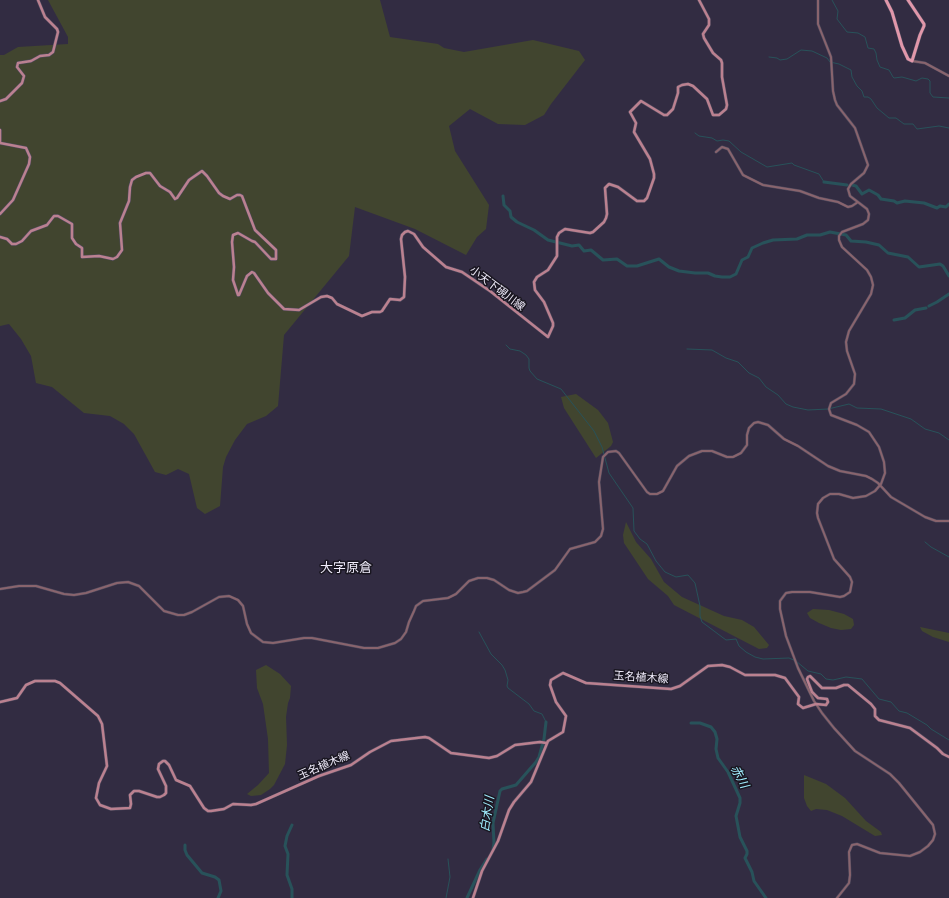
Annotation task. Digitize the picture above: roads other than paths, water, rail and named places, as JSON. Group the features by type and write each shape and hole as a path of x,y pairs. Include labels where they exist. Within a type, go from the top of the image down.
{"main road":[{"path":"0,101 6,99 22,83 24,76 17,67 18,63 31,61 40,56 49,55 53,52 58,32 45,16 38,0"},
{"name":"小天下硯川線","path":"0,237 7,239 12,244 16,244 22,241 31,232 47,225 54,216 58,216 72,224 72,238 76,244 82,248 82,257 100,256 113,259 118,257 122,250 120,223 128,204 132,180 146,173 150,173 160,186 170,192 175,199 189,180 202,171 223,196 230,199 238,195 242,196 258,233 276,250 276,259 271,259 255,242 238,233 233,234 233,280 238,295 247,276 254,272 268,293 284,309 299,310 321,297 327,296 332,298 337,304 362,316 368,313 380,312 390,299 400,300 404,297 405,277 401,239 402,235 408,231 414,234 423,247 446,267 462,272 490,291 548,338 553,323 544,302 535,290 534,282 537,277 548,270 557,256 557,237 561,230 565,229 590,233 604,222 607,214 605,188 608,184 618,187 638,201 644,201 647,198 654,174 650,159 634,132 636,123 630,112 641,101 664,115 667,115 673,108 678,93 678,87 688,84 693,86 707,99 713,115 719,115 726,109 727,105 722,77 722,64 721,60 713,53 704,38 703,34 709,25 709,19 699,0"},
{"path":"886,0 892,12 902,46 908,59 912,61 924,24 908,0"},
{"path":"0,130 0,143 26,148 30,157 29,164 13,200 0,214"},
{"name":"玉名植木線","path":"0,702 17,698 26,686 35,681 55,682 60,683 98,716 102,724 106,766 99,783 96,798 100,805 111,809 130,808 130,795 134,791 139,790 157,797 163,796 166,793 166,789 158,769 159,764 165,761 169,765 176,780 190,786 204,808 208,811 224,809 232,804 256,804 319,776 351,765 370,752 391,741 425,737 451,753 489,758 497,756 515,745 544,743 562,732 567,719 556,702 550,685 551,680 563,673 586,682 671,689 680,686 708,666 722,665 730,667 744,675 783,676 788,680 799,697 798,704 801,707 807,708 816,704"},
{"path":"816,704 825,705 828,701 826,698 820,699 815,696 807,680 808,677 811,677 823,688 836,688 848,685 873,706 875,716 879,720 910,728 949,757"},
{"path":"473,898 482,871 498,841 509,810 531,782 544,743"}],"street":[{"path":"818,0 818,24 831,60 835,100 837,105 855,128 868,165 864,173 848,186 848,193 850,196 869,211 868,220 863,224 841,233 839,240 842,248 869,273 873,290 869,300 849,331 846,342 847,351 855,374 854,384 846,394 831,403 829,410 831,415 864,428 873,438 878,447 885,468 880,486 875,491 861,497 853,498 835,493 827,495 818,504 817,513 830,552 836,563 850,577 852,586 850,592 840,597 818,593 786,593 780,600 780,609 784,629 798,668 816,704 834,728 855,751 890,774 899,783 933,825 935,830 935,836 931,843 914,855 908,856 883,853 857,844 852,846 849,852 850,875 848,884 837,898"},
{"path":"912,61 925,63 949,76"},
{"path":"716,152 722,148 728,149 742,175 763,185 800,191 818,198 838,202 848,207 858,202"},
{"path":"0,589 19,586 36,586 64,594 74,595 86,593 117,583 128,582 139,586 164,611 178,615 192,612 219,597 230,596 238,600 243,606 246,624 251,633 263,642 273,643 312,638 364,648 378,648 395,643 401,639 406,632 416,606 423,601 448,598 456,594 474,579 483,577 494,580 514,592 527,591 555,570 570,549 595,542 601,536 603,529 599,482 603,457 608,452 616,451 619,453 644,488 650,494 657,494 663,491 674,470 684,459 702,451 712,451 727,457 736,456 746,448 748,442 747,432 749,428 754,424 762,423 768,425 784,439 798,446 828,466 840,471 866,476 880,486 891,497 924,517 936,521 949,522"}],"waterway":[{"path":"832,0 838,11 837,19 847,32 858,33 865,37 868,48 874,49 880,67 889,70 894,78 902,77 916,81 922,78 928,79 930,81 930,93 933,97 949,98"},
{"path":"769,57 780,60 787,59 801,50 812,51 827,58 830,62 839,64 851,70 852,77 862,91 864,97 871,99 877,108 889,118 896,118 904,124 913,124 917,129 939,126 949,128"},
{"path":"695,133 699,136 712,138 717,141 729,141 741,152 767,167 792,163 819,174 824,182"},
{"path":"824,182 847,185"},
{"path":"852,185 856,186 862,194 869,190 878,195 881,199 894,201 897,203 905,201 924,203 937,208 940,206 946,207 949,204"},
{"path":"503,196 504,205 510,211 511,217 548,240 572,246 579,245 584,251 591,250 603,260 617,259 627,266 637,266 659,259 669,267 679,271 708,273 715,276 730,277 736,274 742,260 748,257 752,248 763,243 773,240 797,239 807,235 820,235 830,232 846,235 851,241 879,245 888,253 908,257 919,267 940,264 949,276"},
{"path":"929,306 949,294"},
{"path":"894,320 905,318 915,310 926,308"},
{"path":"506,345 510,349 520,351 526,355 529,359 530,371 537,379 561,389 594,431 602,447 609,473 633,508 634,531 640,539 647,544 656,561 665,572 676,577 688,575 695,583 702,622 726,640 736,639 739,646 755,657 763,659 789,658 796,661 808,671 821,674 826,679 833,680 846,677 862,679 879,699 891,702 899,711 907,713 949,740"},
{"path":"687,349 712,350 726,358 738,362 749,373 759,378 766,387 778,395 786,404 793,407 808,410 828,409 849,404 857,408 881,409 911,419 925,429 939,433 949,440"},
{"path":"925,542 949,557"},
{"path":"479,632 491,654 505,670 508,680 508,688 529,704 534,711 542,714 546,722"},
{"name":"白木川","path":"493,849 493,823 500,791 516,785 536,762 544,739 546,722"},
{"name":"赤川","path":"691,723 700,723 711,727 715,732 718,758 728,772 740,798 736,816 740,837 747,851 745,858 752,872 754,881 766,898"},
{"path":"292,825 287,836 285,846 288,854 287,875 292,889 292,898"},
{"path":"185,845 187,855 202,873 215,877 219,880 221,891 218,898"},
{"path":"446,898 450,877 448,859"},
{"name":"白木川","path":"467,898 480,870 487,859"}],"district":[{"name":"大字原倉","path":"346,569"}]}
